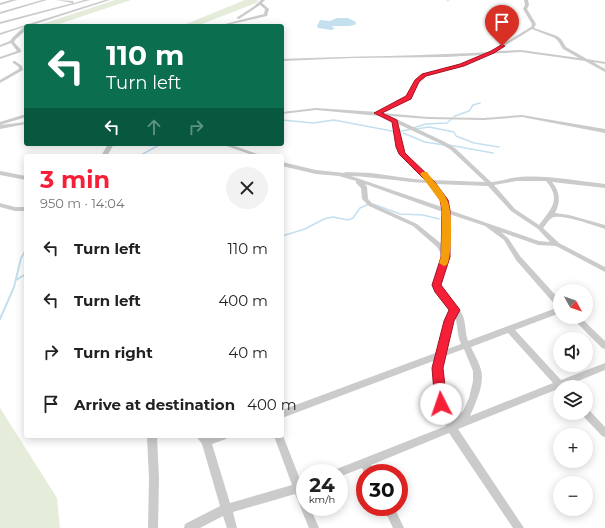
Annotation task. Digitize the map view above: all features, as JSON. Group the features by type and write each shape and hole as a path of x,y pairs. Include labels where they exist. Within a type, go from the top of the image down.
{"street":[{"path":"0,4 16,0"},
{"path":"0,13 45,0"},
{"path":"58,0 77,3"},
{"path":"0,23 88,0"},
{"path":"31,24 108,0"},
{"path":"377,113 408,98 417,81 424,75 462,65 492,52 532,28 534,24 526,9 526,0"},
{"path":"226,24 245,14 262,1 267,9 266,15 230,24"},
{"path":"0,34 24,26"},
{"path":"532,28 556,37 560,40 564,48 605,71"},
{"path":"0,46 12,42 14,38 24,30"},
{"path":"0,58 20,51 12,42"},
{"path":"284,60 353,57 446,56 492,52 527,52 605,63"},
{"path":"0,58 24,64"},
{"path":"0,82 21,70 21,67 14,62"},
{"path":"284,113 316,109 450,119 484,119 522,116 605,131"},
{"path":"377,113 453,149 490,184 513,210 540,228 557,244 605,270"},
{"path":"0,125 24,116"},
{"path":"395,121 402,154 430,181 444,200 446,210 446,257 436,285 438,290 459,315 462,325 462,336 477,371 477,381 473,398 466,414 451,427"},
{"path":"0,125 24,124"},
{"path":"230,146 254,154"},
{"path":"284,164 316,172 371,175 430,181 498,184 518,179 548,180 605,186"},
{"path":"0,173 24,178"},
{"path":"340,174 538,243 549,245 557,244"},
{"path":"356,180 364,187 365,198 371,205 415,224 440,246 446,257"},
{"path":"540,228 555,210 557,203 554,189 548,180"},
{"path":"0,205 16,209 24,209"},
{"path":"550,216 563,215 605,226"},
{"path":"487,225 506,239 518,258 553,298"},
{"path":"455,310 449,321 438,368 441,404 451,427 519,528"},
{"path":"284,413 553,313"},
{"path":"582,324 605,346"},
{"path":"509,329 556,380"},
{"path":"573,380 605,366"},
{"path":"348,469 553,388"},
{"path":"593,420 605,433"},
{"path":"152,438 154,479 153,528"},
{"path":"280,438 296,474"},
{"path":"204,439 232,528"},
{"path":"189,528 226,509 296,489"},
{"path":"309,516 314,528"},
{"path":"393,516 399,528"}],"green space":[{"path":"115,0 131,0 59,24 42,24"},
{"path":"245,0 259,0 256,3 202,24 186,24"},
{"path":"0,408 57,498 60,528 0,528"}],"water":[{"path":"337,18 348,18 357,24 350,26 332,26 335,28 332,30 318,28 317,26 320,20 330,21"}],"waterway":[{"path":"413,128 426,124 447,123 455,116 469,111 473,105 480,103"},
{"path":"284,120 313,123 334,120 397,132 412,129"},
{"path":"416,129 429,127 454,132 456,136 474,143 499,147"},
{"path":"403,133 425,142 444,145"},
{"path":"449,145 493,153"},
{"path":"143,154 157,146"},
{"path":"284,235 305,229 324,219 333,217 348,220 353,218 360,208 369,204"},
{"path":"373,204 400,214 423,215 439,219"},
{"path":"0,319 14,287 21,258 24,253"},
{"path":"16,280 24,275"}],"slow traffic":[{"path":"424,174 444,200 447,220 446,257 444,263"}],"route":[{"path":"441,404 438,368 449,321 455,310 438,290 436,285 446,257 447,220 444,200 425,175 402,154 395,121 377,113 408,98 412,88 424,75 462,65 502,46"}]}
